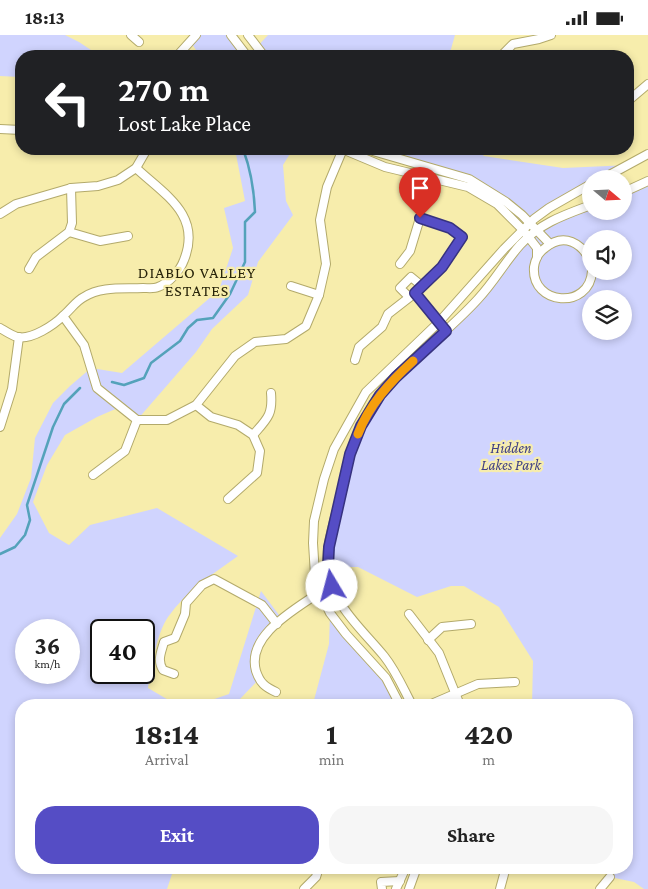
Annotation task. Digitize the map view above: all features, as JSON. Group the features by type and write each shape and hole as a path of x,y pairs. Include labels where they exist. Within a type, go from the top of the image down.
{"street":[{"path":"131,35 139,42"},
{"path":"183,50 196,35"},
{"path":"231,35 242,50"},
{"path":"248,35 259,50"},
{"path":"507,50 513,44 551,35"},
{"path":"634,96 648,84"},
{"path":"0,129 15,130"},
{"path":"0,215 16,204 71,188 104,184 118,179 136,168 144,155"},
{"path":"63,316 84,345 97,388 137,420 167,420 196,405 235,356 255,342 286,339 306,326 319,295 326,264 320,220 327,187 340,155"},
{"path":"357,155 384,167 468,187 497,205 523,230 537,248 534,271 536,279 544,292 555,298 566,299 575,297 582,292 590,280"},
{"path":"387,155 469,179 506,202 530,222 550,244"},
{"path":"619,170 648,155"},
{"path":"0,328 19,337 43,331 63,316 82,297 100,290 158,288 174,276 183,264 189,247 190,231 183,213 173,201 136,168"},
{"path":"637,186 648,176"},
{"path":"632,188 648,181"},
{"path":"30,269 36,257 69,232 72,223 71,188"},
{"path":"397,699 386,678 346,634 330,613 320,592 315,575 314,521 324,479 334,449 366,393 439,322 530,222 549,207 582,189"},
{"path":"409,699 385,657 352,620 340,603 332,586 328,567 329,547 350,454 361,426 380,395 396,377 480,298 519,245 537,229 555,218 582,208"},
{"path":"355,360 359,347 382,327 388,314 422,287 442,267 462,237 450,228 420,218 410,251 400,264"},
{"path":"69,232 100,241 128,236"},
{"path":"537,257 543,249 558,241 572,242 582,247"},
{"path":"422,287 411,277 400,287 412,295 446,331"},
{"path":"291,286 319,295"},
{"path":"0,427 12,389 19,337"},
{"path":"253,435 267,419 272,407 271,393"},
{"path":"196,405 211,417 238,425 253,435 260,451 257,473 228,499"},
{"path":"93,475 125,451 137,420"},
{"path":"174,674 163,670 159,664 159,657 164,642 175,638 185,614 186,603 202,585 214,579 262,605 277,624"},
{"path":"276,692 262,684 254,662 259,643 277,624 320,592"},
{"path":"409,614 439,653 457,699"},
{"path":"428,639 442,627 471,624"},
{"path":"443,699 478,684 515,682"},
{"path":"304,889 317,874"},
{"path":"396,889 403,874"},
{"path":"409,889 414,874"},
{"path":"500,889 504,874"},
{"path":"600,889 610,877"},
{"path":"382,889 381,883 400,881"}],"green space":[{"path":"0,35 65,35 91,50 15,50 15,77 0,76"},
{"path":"196,35 231,35 242,50 196,50 190,41"},
{"path":"268,35 455,35 451,50 259,50 257,47"},
{"path":"236,155 289,155 283,165 286,201 293,215 258,262 248,295 212,329 196,352 137,420 120,407 97,417 65,435 47,465 33,502 49,533 69,545 90,525 157,508 238,556 200,583 175,608 164,624 155,651 155,619 90,619 90,684 149,684 148,688 167,699 15,699 15,874 172,874 167,889 0,889 0,538 17,514 31,478 35,438 53,403 91,368 122,373 219,290 233,248 224,208 245,201"},
{"path":"387,155 483,155 563,168 630,165 620,170 582,170 582,190 530,222 469,179"},
{"name":"Hidden Lakes Park","path":"648,181 648,889 644,889 634,882 610,877 611,874 633,874 633,699 532,699 533,661 499,607 464,586 451,586 417,597 358,567 328,567 350,454 380,395 443,334 537,229 582,209 582,220 632,220 632,188"},
{"path":"261,591 282,619 257,650 259,679 240,699 214,699 229,694"},
{"path":"330,613 386,678 397,699 314,699 329,644"}],"waterway":[{"path":"112,382 124,385 144,378 151,363 180,341 188,328 197,320 213,318 230,294 245,262 245,222 255,212 252,180 245,155"},
{"path":"0,554 15,547 25,535 30,520 27,505 53,427 64,404 80,388"}],"slow traffic":[{"path":"358,434 380,395 413,361"}],"district":[{"name":"DIABLO VALLEY ESTATES","path":"197,281"}],"route":[{"path":"332,586 328,567 329,547 350,454 361,426 380,395 396,377 446,331 415,293 442,267 462,237 450,228 420,218"}]}
